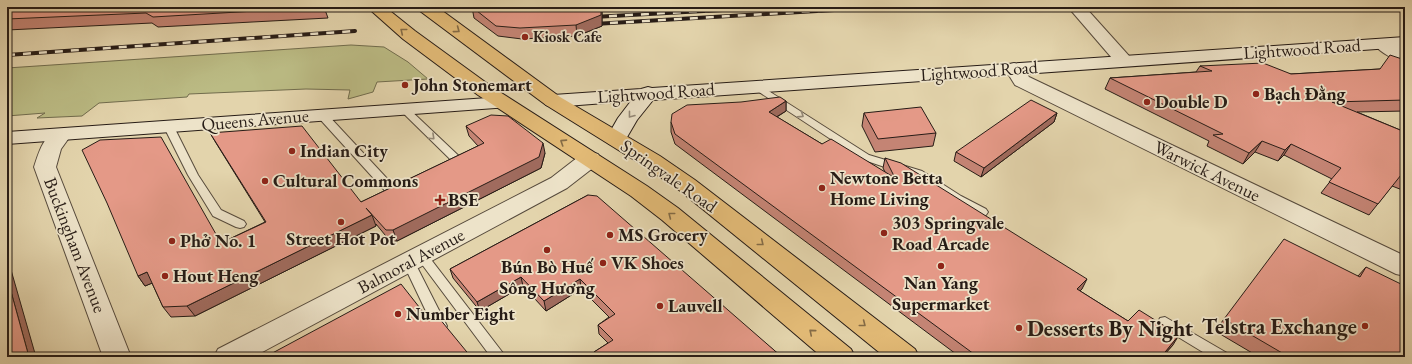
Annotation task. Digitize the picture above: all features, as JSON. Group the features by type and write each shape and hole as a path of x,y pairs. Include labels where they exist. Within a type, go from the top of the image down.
{"highway":[{"name":"Springvale Road","path":"374,7 426,49 502,104 639,191 670,214 841,357"},
{"name":"Springvale Road","path":"426,7 553,101 660,166 687,185 905,357"},
{"path":"502,104 553,101"}],"main road":[{"path":"1076,7 1124,60"},
{"name":"Lightwood Road","path":"553,101 1124,60 1405,42"},
{"path":"1383,44 1405,58"},
{"name":"Warwick Avenue","path":"1014,69 1022,81 1405,266"},
{"path":"616,139 628,118 648,93"},
{"name":"Queens Avenue","path":"7,138 404,109 502,104"},
{"name":"Buckingham Avenue","path":"61,135 51,148 45,167 117,357"},
{"name":"Balmoral Avenue","path":"228,357 559,183 590,159"}],"lane":[{"path":"756,86 865,157 918,174 957,199 982,212"},
{"path":"404,109 458,161 438,170"},
{"path":"322,115 391,190 411,181"},
{"path":"169,127 217,213 240,224"},
{"path":"415,259 440,326"},
{"path":"415,259 499,357"},
{"path":"1165,322 1222,357"}],"green space":[{"path":"351,45 384,47 408,62 428,79 377,82 373,92 348,99 350,90 306,89 189,94 187,97 99,103 82,116 37,118 45,113 7,116 7,68"}],"building":[{"path":"7,7 324,7 153,17 146,13 7,19"},
{"path":"472,7 601,7 601,15 576,25 520,28 496,26"},
{"path":"1390,55 1405,60 1405,100 1332,102 1405,132 1405,176 1401,175 1378,204 1329,182 1341,168 1291,144 1285,150 1262,141 1249,153 1213,135 1223,134 1110,78 1212,71 1200,66 1263,63 1291,74 1380,69"},
{"path":"780,97 786,101 769,112 822,144 831,139 895,178 885,158 901,163 1087,279 1077,289 1128,321 1139,310 1179,335 1161,357 978,357 675,134 671,122 672,114 687,105 741,102"},
{"path":"1031,100 1057,113 984,168 956,152"},
{"path":"921,107 936,133 878,139 864,113"},
{"path":"491,115 508,116 543,143 539,157 393,230 386,230 366,208 372,215 187,306 163,307 147,272 138,276 107,203 82,150 100,140 161,137 221,243 266,222 210,133 302,126 361,202 484,143 466,126"},
{"path":"588,195 597,196 782,357 599,357 594,352 613,340 598,325 615,314 580,279 544,301 521,277 477,302 450,269"},
{"path":"1284,239 1360,277 1366,267 1405,286 1405,357 1289,357 1224,319"},
{"path":"7,277 29,357 7,357"},
{"path":"401,284 427,317 439,318 471,357 265,357"}],"railway":[{"path":"593,17 778,7"},
{"path":"594,24 885,7"},
{"path":"7,55 355,31"}],"place":[{"name":"Kiosk Cafe","path":"525,37"},
{"name":"John Stonemart","path":"405,85"},
{"name":"Bạch Đằng","path":"1256,94"},
{"name":"Double D","path":"1147,102"},
{"name":"Indian City","path":"292,151"},
{"name":"Cultural Commons","path":"265,181"},
{"name":"Newtone Betta Home Living","path":"822,188"},
{"name":"BSE","path":"440,200"},
{"name":"Street Hot Pot","path":"341,222"},
{"name":"303 Springvale Road Arcade","path":"884,233"},
{"name":"MS Grocery","path":"610,235"},
{"name":"Phở No. 1","path":"172,241"},
{"name":"Bún Bò Huế Sông Hương","path":"547,250"},
{"name":"VK Shoes","path":"603,263"},
{"name":"Nan Yang Supermarket","path":"941,266"},
{"name":"Hout Heng","path":"165,276"},
{"name":"Lauvell","path":"660,306"},
{"name":"Number Eight","path":"398,314"},
{"name":"Telstra Exchange","path":"1365,326"},
{"name":"Desserts By Night","path":"1019,328"}]}
